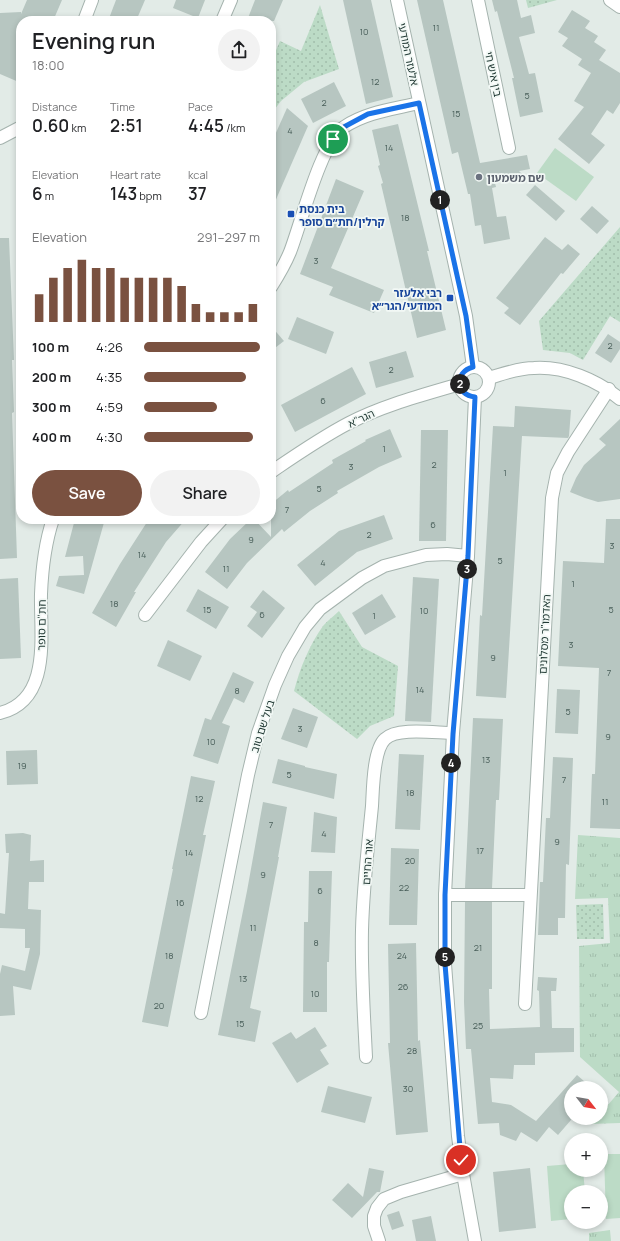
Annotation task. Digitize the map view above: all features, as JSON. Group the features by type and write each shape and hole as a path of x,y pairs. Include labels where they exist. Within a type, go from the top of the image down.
{"street":[{"path":"86,16 92,0"},
{"path":"224,16 231,0"},
{"name":"אלעזר המודעי","path":"397,0 466,316 473,367"},
{"name":"בין איש חי","path":"478,0 509,148"},
{"path":"610,0 620,7"},
{"path":"276,278 290,254 318,170 333,139 342,128 368,114 419,103"},
{"path":"0,138 16,130"},
{"path":"468,368 481,368 487,374 488,378 489,382 486,391 483,394 475,397 467,395 463,392 460,384 461,375 468,368"},
{"path":"488,378 514,371 534,368 559,369 582,376 609,389 620,399"},
{"name":"הגר\"א","path":"276,469 311,445 350,423 382,409 460,384"},
{"name":"האדמו\"ר מסלונים","path":"525,1004 552,498 557,472 568,452 609,389"},
{"path":"475,397 468,556 453,734 445,895 445,964 458,1136 475,1241"},
{"name":"חת\"ם סופר","path":"0,713 21,703 31,692 37,677 41,659 41,592 45,556 51,524"},
{"path":"145,615 201,542 217,524"},
{"name":"בעל שם טוב","path":"201,1013 248,775 258,733 275,685 288,656 305,628 320,609 362,578 384,566 426,555 447,554 468,556"},
{"name":"אור החיים","path":"366,1057 362,929 366,866 376,761 381,744 386,738 397,733 453,734"},
{"path":"445,895 530,894"},
{"path":"379,1241 374,1226 374,1216 376,1208 384,1199 401,1192 463,1174"}],"green space":[{"path":"526,0 557,0 528,8"},
{"path":"320,5 339,69 304,82 281,101 276,108 276,50 280,41 301,51"},
{"path":"555,148 594,177 576,201 537,173"},
{"path":"620,227 620,322 610,316 583,360 570,353 543,350 539,321"},
{"path":"339,611 362,647 398,666 394,716 370,726 357,739 294,691 302,666 313,641 326,622"},
{"path":"578,835 620,838 620,1123 608,1123 608,1105 619,1092 580,1057 579,946 610,943 608,898 575,899"},
{"path":"603,904 604,939 577,939 576,905"},
{"path":"608,1154 620,1154 620,1218 608,1219 608,1185 605,1185 605,1177 608,1177"},
{"path":"564,1165 564,1177 584,1177 584,1185 564,1185 564,1220 551,1221 547,1166"},
{"path":"610,1230 611,1241 589,1241 589,1233"}],"building":[{"path":"27,0 62,0 55,16 16,16 16,81 0,74 0,13 21,12 21,14"},
{"path":"116,0 145,0 138,16 110,16"},
{"path":"176,0 205,0 199,16 193,16 173,8"},
{"path":"255,0 283,0 276,16 249,16"},
{"path":"343,0 371,0 393,97 366,104"},
{"path":"417,0 443,0 480,163 527,155 530,169 519,171 526,178 495,183 496,187 492,188 497,217 506,216 510,239 484,244 481,225 475,226 470,194 468,194 458,152 452,154"},
{"path":"492,0 517,0 521,18 531,15 535,33 519,37 529,74 535,73 543,112 520,117 512,78 514,78 497,11 495,12"},
{"path":"572,10 590,21 585,28 598,36 594,42 606,50 599,60 620,73 620,103 613,114 607,110 591,134 605,145 589,164 558,139 584,107 574,101 591,73 578,65 582,59 562,46 568,38 558,32"},
{"path":"334,82 346,106 313,123 301,99"},
{"path":"287,108 308,126 276,200 276,133"},
{"path":"398,124 429,251 427,251 446,330 417,338 381,184 383,183 378,166 380,165 372,130"},
{"path":"336,179 364,191 331,268 384,290 374,313 329,295 333,287 300,274"},
{"path":"535,185 565,211 556,221 526,195"},
{"path":"592,206 609,221 597,234 580,219"},
{"path":"545,237 562,250 568,244 580,254 563,274 561,273 520,325 504,313 509,308 496,298"},
{"path":"0,238 9,238 14,360 12,360 14,412 12,413 17,558 0,559"},
{"path":"297,317 334,332 326,354 288,339"},
{"path":"276,332 284,341 276,347"},
{"path":"608,334 620,342 620,349 611,363 595,353"},
{"path":"406,351 414,377 376,388 369,362"},
{"path":"352,367 366,394 295,432 281,405"},
{"path":"515,406 571,410 569,436 568,438 522,436 506,698 476,696 493,426 514,427"},
{"path":"620,419 620,499 598,502 570,492 584,465 606,445 599,439"},
{"path":"390,429 402,457 379,467 337,491 338,493 310,511 284,532 282,529 247,563 227,589 205,572 230,539 246,524 259,524 271,537 271,524 276,524 276,500 288,490 289,492 333,463 332,460 366,441 365,440"},
{"path":"421,430 448,430 446,541 419,541"},
{"path":"384,515 393,539 357,552 315,586 297,565 339,531"},
{"path":"606,519 620,519 620,829 590,828 592,774 595,774 599,668 558,666 563,561 604,563"},
{"path":"74,524 104,524 84,594 56,586 59,576 84,575 83,556 65,557"},
{"path":"146,524 182,524 166,542 134,592 136,592 116,627 92,613 120,564"},
{"path":"413,577 439,579 431,722 405,721"},
{"path":"18,578 21,658 0,659 0,579"},
{"path":"198,589 229,607 216,629 186,611"},
{"path":"263,590 285,608 262,638 247,626 257,612 250,607"},
{"path":"382,594 396,617 365,635 352,613"},
{"path":"168,640 202,656 190,681 157,666"},
{"path":"233,672 254,682 244,703 234,698 222,723 230,726 218,764 193,756 205,718 211,720"},
{"path":"557,689 580,690 578,734 555,733"},
{"path":"293,708 318,717 307,748 281,739"},
{"path":"473,718 503,719 499,800 496,800 492,888 465,888"},
{"path":"37,750 38,784 7,785 6,751"},
{"path":"399,754 424,755 420,830 395,829"},
{"path":"553,757 573,758 569,865 566,864 565,918 558,918 558,935 538,935 540,882 543,882 546,818 550,818"},
{"path":"278,759 337,774 334,799 272,783"},
{"path":"191,776 215,781 203,835 206,835 168,1027 142,1022"},
{"path":"263,802 287,807 250,1008 261,1011 255,1042 218,1035"},
{"path":"314,812 337,817 335,853 311,852"},
{"path":"23,833 31,835 30,861 44,860 44,882 29,882 28,909 41,910 40,954 31,990 13,986 15,1015 0,1016 0,974 2,965 25,971 30,948 25,948 25,929 0,928 0,913 5,914 9,853 6,853 5,834"},
{"path":"391,848 419,849 417,925 389,925"},
{"path":"309,871 332,871 329,962 327,962 327,1012 303,1012 304,922 308,922"},
{"path":"465,902 492,902 492,989 489,989 490,1029 540,1027 539,991 537,990 538,977 557,978 556,991 551,991 552,1028 574,1028 574,1052 535,1053 535,1065 514,1065 513,1079 490,1078 492,1102 511,1105 536,1121 564,1090 564,1125 567,1125 558,1135 549,1127 537,1142 521,1132 516,1141 500,1135 499,1123 478,1124 471,1049 466,1049 464,1002"},
{"path":"416,943 418,1041 420,1040 428,1132 396,1135 388,1043 390,1043 388,944"},
{"path":"315,1027 327,1046 320,1050 329,1064 297,1083 272,1043 291,1032 296,1039"},
{"path":"577,1075 584,1081 572,1081"},
{"path":"328,1086 372,1097 365,1123 321,1112"},
{"path":"369,1168 384,1171 380,1192 377,1192 352,1218 332,1200 348,1183 363,1197"},
{"path":"530,1168 536,1228 499,1232 493,1172"},
{"path":"399,1211 404,1226 392,1230 387,1215"},
{"path":"431,1216 436,1241 416,1241 412,1220"}],"place":[{"name":"שם משמעון","path":"479,177"},
{"name":"בית כנסת קרלין/חת״ם סופר","path":"291,214"},
{"name":"רבי אלעזר המודעי/הגר״א","path":"450,298"}],"route":[{"path":"333,139 342,128 368,114 419,103 466,316 473,367 464,371 460,379 463,392 467,395 475,397 468,556 453,734 445,895 445,964 461,1160"}]}
